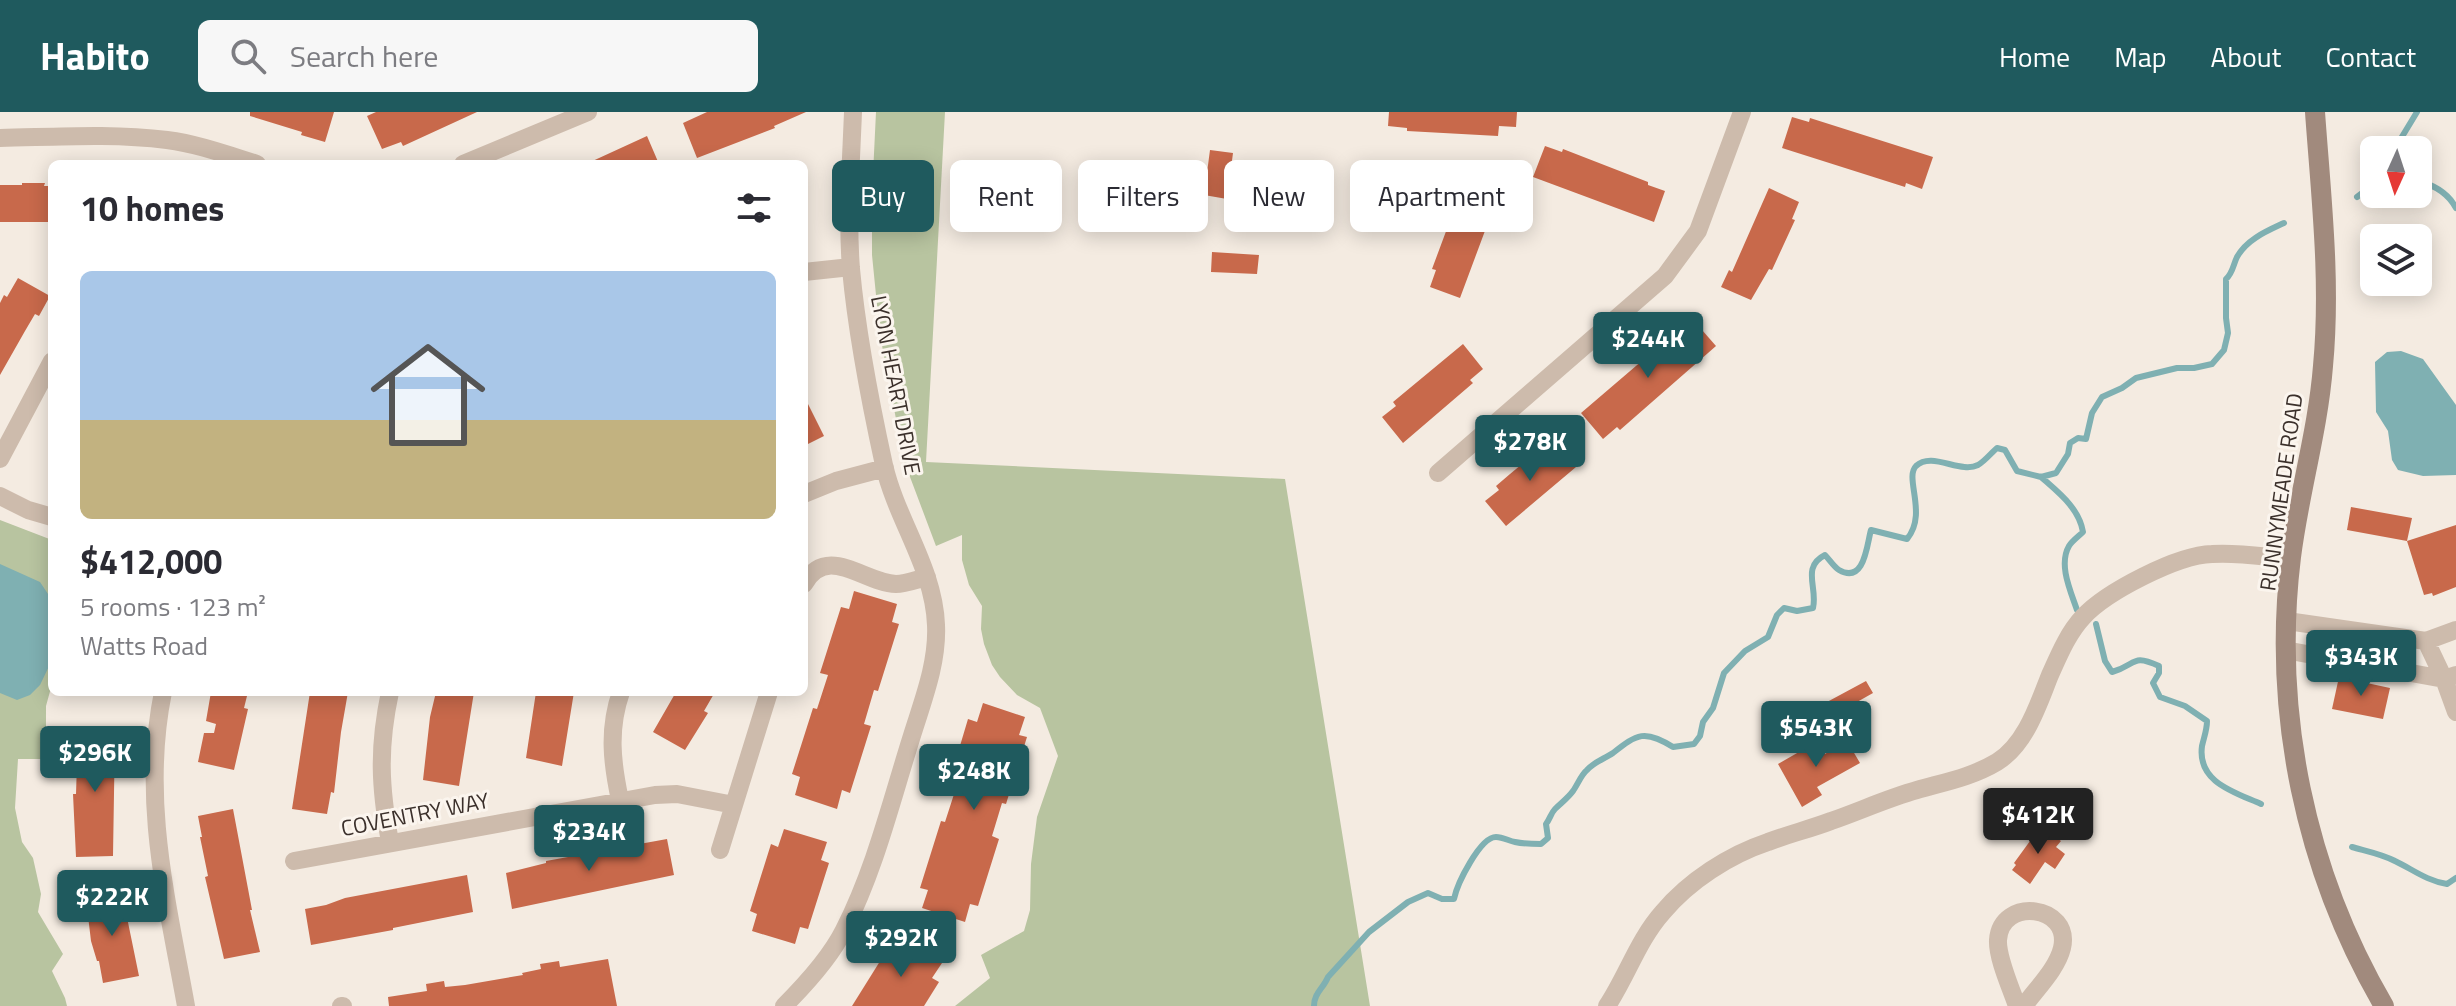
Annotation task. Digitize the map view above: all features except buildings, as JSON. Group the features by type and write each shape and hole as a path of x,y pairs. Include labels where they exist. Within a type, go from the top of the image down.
{"street":[{"path":"473,160 588,112"},
{"name":"LYON HEART DRIVE","path":"784,1006 819,967 842,933 875,856 934,662 937,627 934,597 885,468 868,384 851,267 853,112"},
{"path":"1438,473 1665,276 1698,231 1742,112"},
{"name":"RUNNYMEADE ROAD","path":"2315,112 2327,312 2316,421 2291,559 2285,650 2293,746 2317,855 2361,968 2384,1006"},
{"path":"0,138 159,139 244,160"},
{"path":"808,272 851,267"},
{"path":"0,459 48,369"},
{"path":"808,492 885,468"},
{"path":"0,496 48,516"},
{"path":"1607,1006 1640,945 1662,913 1690,886 1715,869 1764,843 1915,790 1980,772 2001,759 2019,740 2034,714 2063,646 2081,619 2113,594 2192,556 2213,554 2291,559"},
{"path":"808,578 813,571 823,566 835,565 896,584 927,577"},
{"path":"2287,621 2426,641 2456,630"},
{"path":"2426,641 2450,677 2456,712"},
{"path":"2285,650 2450,677"},
{"path":"163,696 156,751 155,832 186,1006"},
{"path":"389,696 380,756 390,842"},
{"path":"620,696 611,735 612,764 620,800"},
{"path":"720,850 768,696"},
{"name":"COVENTRY WAY","path":"294,861 620,800 677,794 734,805"},
{"path":"2017,1006 1998,949 1998,936 2011,915 2024,910 2049,915 2056,920 2063,934 2063,947 2058,959 2024,1006"}],"green space":[{"path":"876,112 945,112 926,462 1285,479 1370,1006 955,1006 990,978 981,955 1024,931 1030,910 1031,864 1037,817 1058,756 1040,708 1017,695 992,665 981,629 982,606 969,585 962,560 962,535 936,546 904,461 880,335 872,232 934,232 934,160 874,160"},
{"path":"0,520 48,538 46,759 18,759 15,808 22,842 33,858 41,894 38,912 63,954 52,971 67,1006 0,1006"}],"water":[{"path":"2401,351 2423,359 2456,405 2456,475 2423,476 2398,470 2392,460 2388,431 2376,412 2375,362 2387,352"},
{"path":"0,564 40,582 48,594 48,668 40,685 30,695 17,700 0,693"}],"waterway":[{"path":"2402,136 2417,112"},
{"path":"2432,186 2449,198 2456,208"},
{"path":"1314,1006 1317,994 1328,977 1369,932 1408,902 1428,893 1442,899 1454,899 1470,862 1490,839 1499,837 1518,843 1541,844 1548,838 1546,824 1552,812 1571,794 1583,774 1593,765 1642,736 1655,738 1673,747 1694,744 1713,708 1724,673 1745,651 1768,637 1777,615 1784,608 1797,611 1813,608 1812,572 1818,560 1825,555 1839,570 1854,572 1863,560 1871,530 1907,539 1916,519 1912,479 1916,466 1938,461 1971,467 1981,463 1997,448 2005,450 2017,471 2041,477 2056,473 2068,454 2070,443 2078,438 2086,439 2092,413 2102,397 2136,378 2177,368 2212,364 2224,350 2228,333 2226,279 2237,257 2252,240 2284,223"},
{"path":"2041,477 2067,502 2081,523 2083,532 2069,546 2065,561 2077,610"},
{"path":"2096,624 2105,661 2112,672 2138,660 2159,666 2153,683 2160,697 2185,706 2207,721 2202,746 2205,769 2229,790 2261,804"},
{"path":"2352,847 2385,856 2426,878 2447,884 2456,878"}]}
